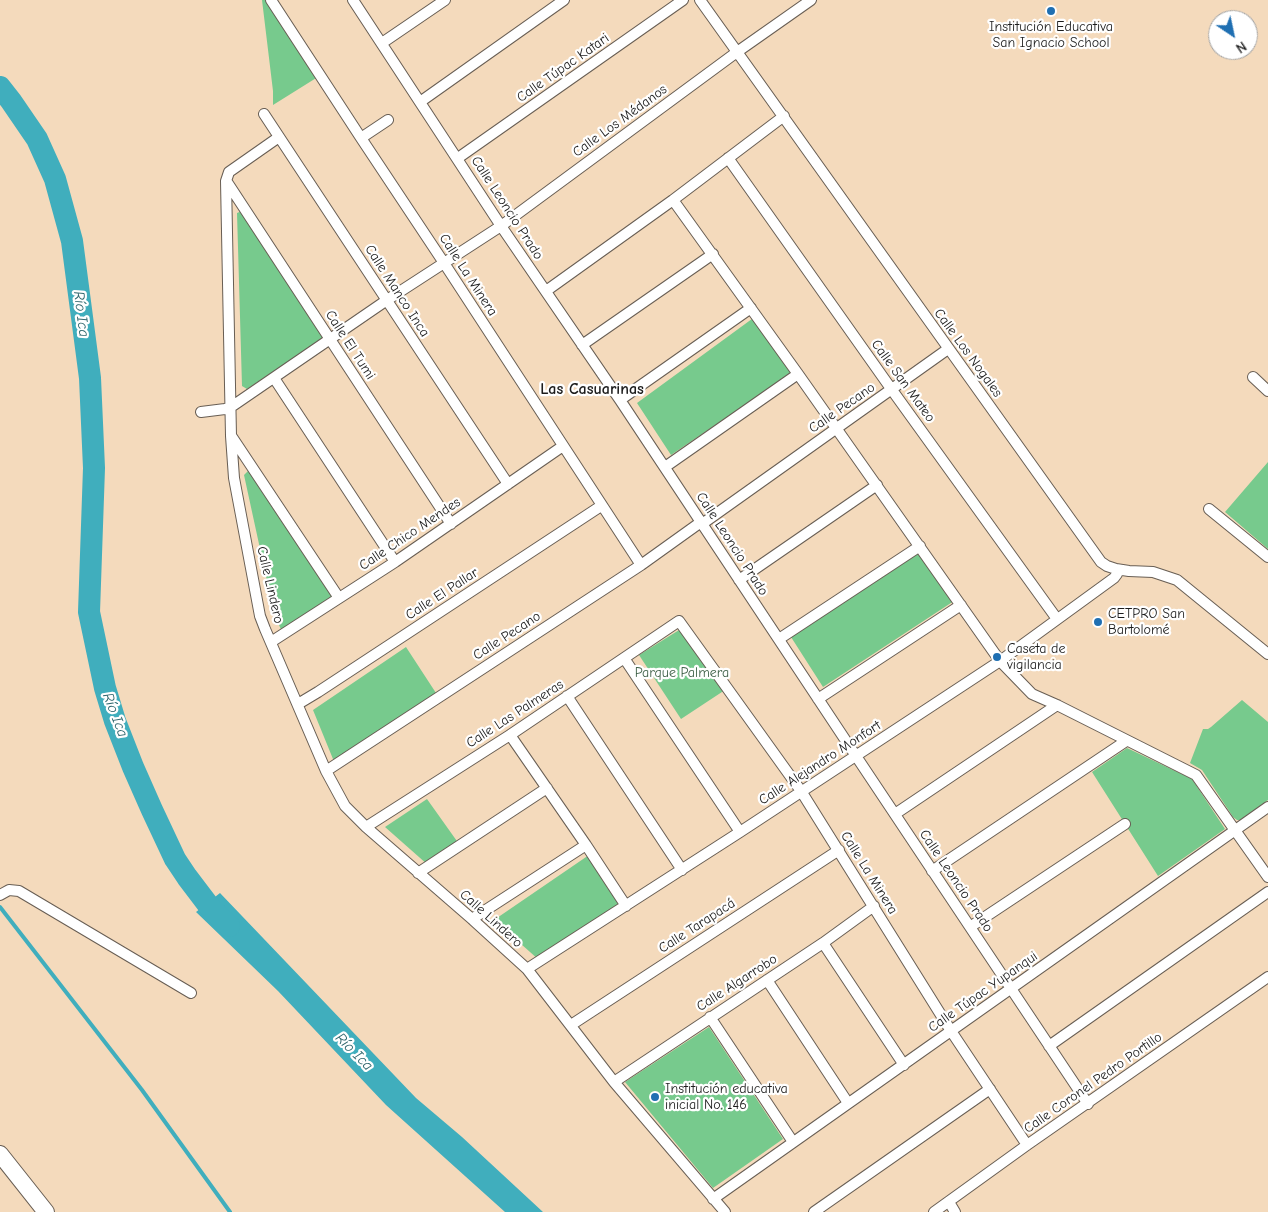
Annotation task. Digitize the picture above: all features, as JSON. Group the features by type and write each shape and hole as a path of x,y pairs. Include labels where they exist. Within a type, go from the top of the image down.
{"highway":[{"path":"0,1154 46,1212"}],"street":[{"name":"Calle La Minera","path":"271,0 641,565"},
{"name":"Calle Leoncio Prado","path":"353,0 501,226 665,467 1088,1104"},
{"path":"382,43 445,0"},
{"path":"420,102 564,0"},
{"name":"Calle Túpac Katari","path":"458,158 683,0"},
{"name":"Calle Los Nogales","path":"700,0 1101,562 1116,569 1153,572 1177,580 1268,654"},
{"name":"Calle Los Médanos","path":"231,407 387,300 501,226 737,52 812,0"},
{"name":"Calle Manco Inca","path":"264,114 508,484"},
{"path":"546,291 673,200 784,116"},
{"path":"361,138 388,120"},
{"path":"226,181 229,172 279,137"},
{"name":"Calle San Mateo","path":"728,158 1057,619"},
{"name":"Calle El Tumi","path":"226,181 451,524"},
{"name":"Calle Lindero","path":"226,181 231,436 234,478 260,616 326,771 343,803 366,827 527,969 614,1082 725,1212"},
{"path":"673,200 1000,661 1032,694 1196,775 1268,877"},
{"path":"582,345 713,254"},
{"path":"620,400 751,308"},
{"name":"Calle Pecano","path":"326,771 641,565 837,429 948,349"},
{"path":"665,467 798,374"},
{"path":"274,378 395,562"},
{"path":"1253,378 1268,391"},
{"path":"201,412 231,407"},
{"path":"231,436 339,598"},
{"name":"Calle Chico Mendes","path":"270,642 395,562 563,446"},
{"path":"739,580 877,486"},
{"name":"Calle El Pallar","path":"298,704 601,506"},
{"path":"1208,509 1268,557"},
{"path":"778,639 920,546"},
{"name":"Calle Alejandro Monfort","path":"527,969 682,870 1000,661 1114,578 1118,574 1116,569"},
{"path":"818,699 960,605"},
{"name":"Calle La Minera","path":"679,621 801,791 951,1031 1027,1145"},
{"name":"Calle Las Palmeras","path":"366,827 510,735 679,621"},
{"path":"624,658 740,832"},
{"path":"567,696 682,870"},
{"path":"895,814 1057,705"},
{"path":"510,735 626,906"},
{"path":"932,870 1126,740"},
{"path":"418,873 547,788"},
{"name":"Calle Túpac Yupanqui","path":"713,1199 1268,807"},
{"path":"970,927 1125,824"},
{"path":"472,919 586,845"},
{"name":"Calle Tarapacá","path":"571,1025 839,850"},
{"path":"0,895 9,890 19,891 192,994"},
{"path":"1050,1046 1268,892"},
{"name":"Calle Algarrobo","path":"614,1082 823,943 874,906"},
{"path":"823,943 904,1064"},
{"name":"Calle Coronel Pedro Portillo","path":"934,1212 1268,977"},
{"path":"767,980 848,1103"},
{"path":"710,1017 793,1142"},
{"path":"814,1212 990,1088"},
{"path":"949,1202 955,1212"}],"green space":[{"path":"262,0 273,0 321,75 273,105 273,91"},
{"path":"242,211 327,336 247,389 242,386 237,213"},
{"path":"756,316 795,371 671,455 637,403"},
{"path":"1268,462 1268,549 1225,512"},
{"path":"248,471 253,471 335,596 282,632 274,613 244,475"},
{"path":"922,551 957,599 823,687 791,637"},
{"name":"Parque Palmera","path":"684,627 725,690 681,719 639,655"},
{"path":"406,647 436,693 338,759 333,759 313,710"},
{"path":"1242,700 1268,722 1268,800 1240,820 1237,820 1233,817 1202,770 1190,763 1203,729 1211,727"},
{"path":"1127,748 1192,779 1225,829 1158,876 1092,772"},
{"path":"427,799 459,844 428,865 385,827"},
{"path":"589,855 621,904 539,960 494,920"},
{"path":"709,1027 783,1139 713,1188 625,1082"}],"water":[{"name":"Río Ica","path":"220,893 416,1098 462,1137 543,1212 505,1212 386,1105 278,991 196,912"}],"waterway":[{"name":"Río Ica","path":"0,87 37,139 55,179 72,241 90,378 94,468 89,612 105,688 115,721 133,767 175,859 209,906 229,926"},
{"path":"0,907 142,1090 230,1212"}],"place":[{"name":"Institución Educativa San Ignacio School","path":"1051,11"},
{"name":"CETPRO San Bartolomé","path":"1098,622"},
{"name":"Caseta de vigilancia","path":"997,657"},
{"name":"Institución educativa inicial No. 146","path":"655,1097"}],"district":[{"name":"Las Casuarinas","path":"592,389"}]}
